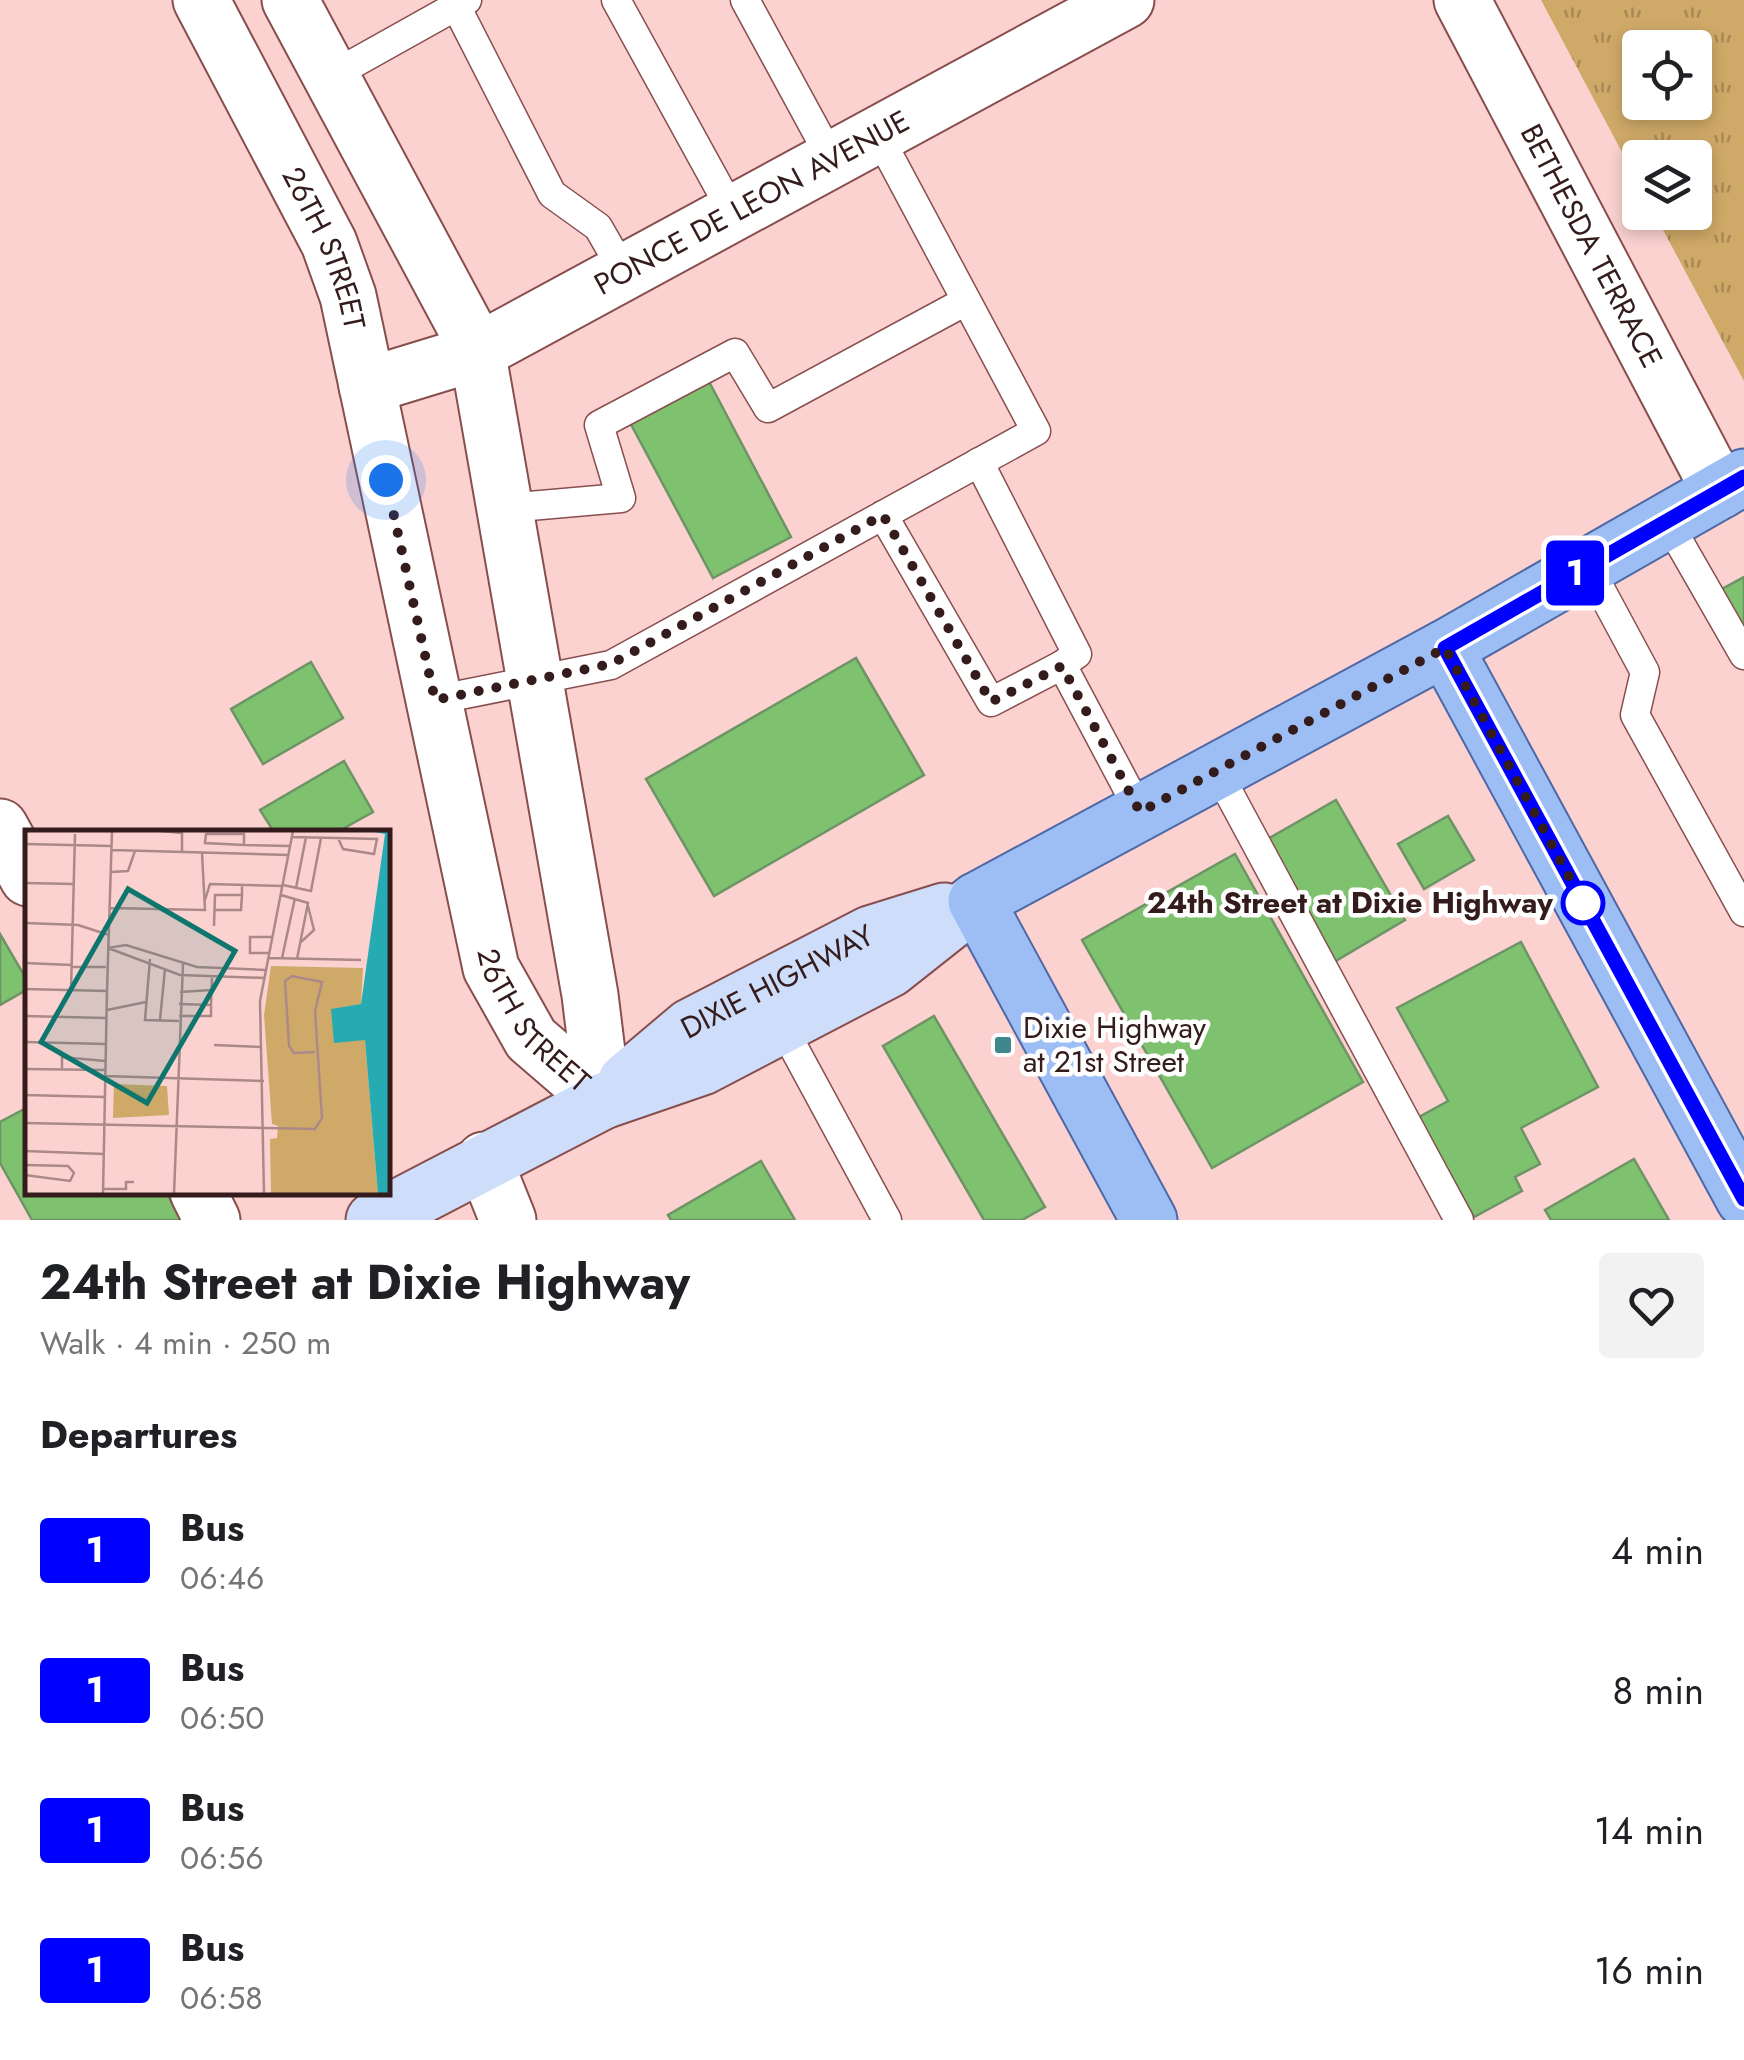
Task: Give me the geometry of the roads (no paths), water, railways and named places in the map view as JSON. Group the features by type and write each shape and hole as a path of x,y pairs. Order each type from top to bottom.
{"main road":[{"name":"DIXIE HIGHWAY","path":"976,902 1445,648 1732,484"},
{"path":"1445,648 1738,1175"},
{"path":"976,902 1145,1219"}],"street":[{"name":"26TH STREET","path":"202,0 330,242 348,296 491,968 530,1038 603,1101"},
{"name":"26TH STREET","path":"290,0 476,353 590,995 603,1101"},
{"name":"PONCE DE LEON AVENUE","path":"367,386 476,353 1126,0"},
{"name":"BETHESDA TERRACE","path":"1462,0 1732,484"},
{"path":"0,827 25,873"},
{"name":"DIXIE HIGHWAY","path":"603,1101 690,1027 870,934 976,902"},
{"name":"DIXIE HIGHWAY","path":"374,1220 603,1101 702,1067 890,969 976,902"},
{"path":"484,1160 508,1220"},
{"path":"200,1195 212,1220"}],"lane":[{"path":"616,0 733,213"},
{"path":"435,700 611,664 1036,430 966,302 745,0"},
{"path":"331,76 462,3 552,194 598,227 624,272"},
{"path":"506,508 621,498 598,425 735,353 768,408 966,302"},
{"path":"883,515 991,702 1062,666 1077,654 979,462"},
{"path":"1667,520 1744,655"},
{"path":"1588,566 1644,672 1635,715 1744,912"},
{"path":"1062,666 1140,812"},
{"path":"1217,770 1459,1220"},
{"path":"782,1026 887,1220"}],"place":[{"name":"24th Street at Dixie Highway","path":"1583,903"},
{"name":"Dixie Highway at 21st Street","path":"1003,1045"}]}
